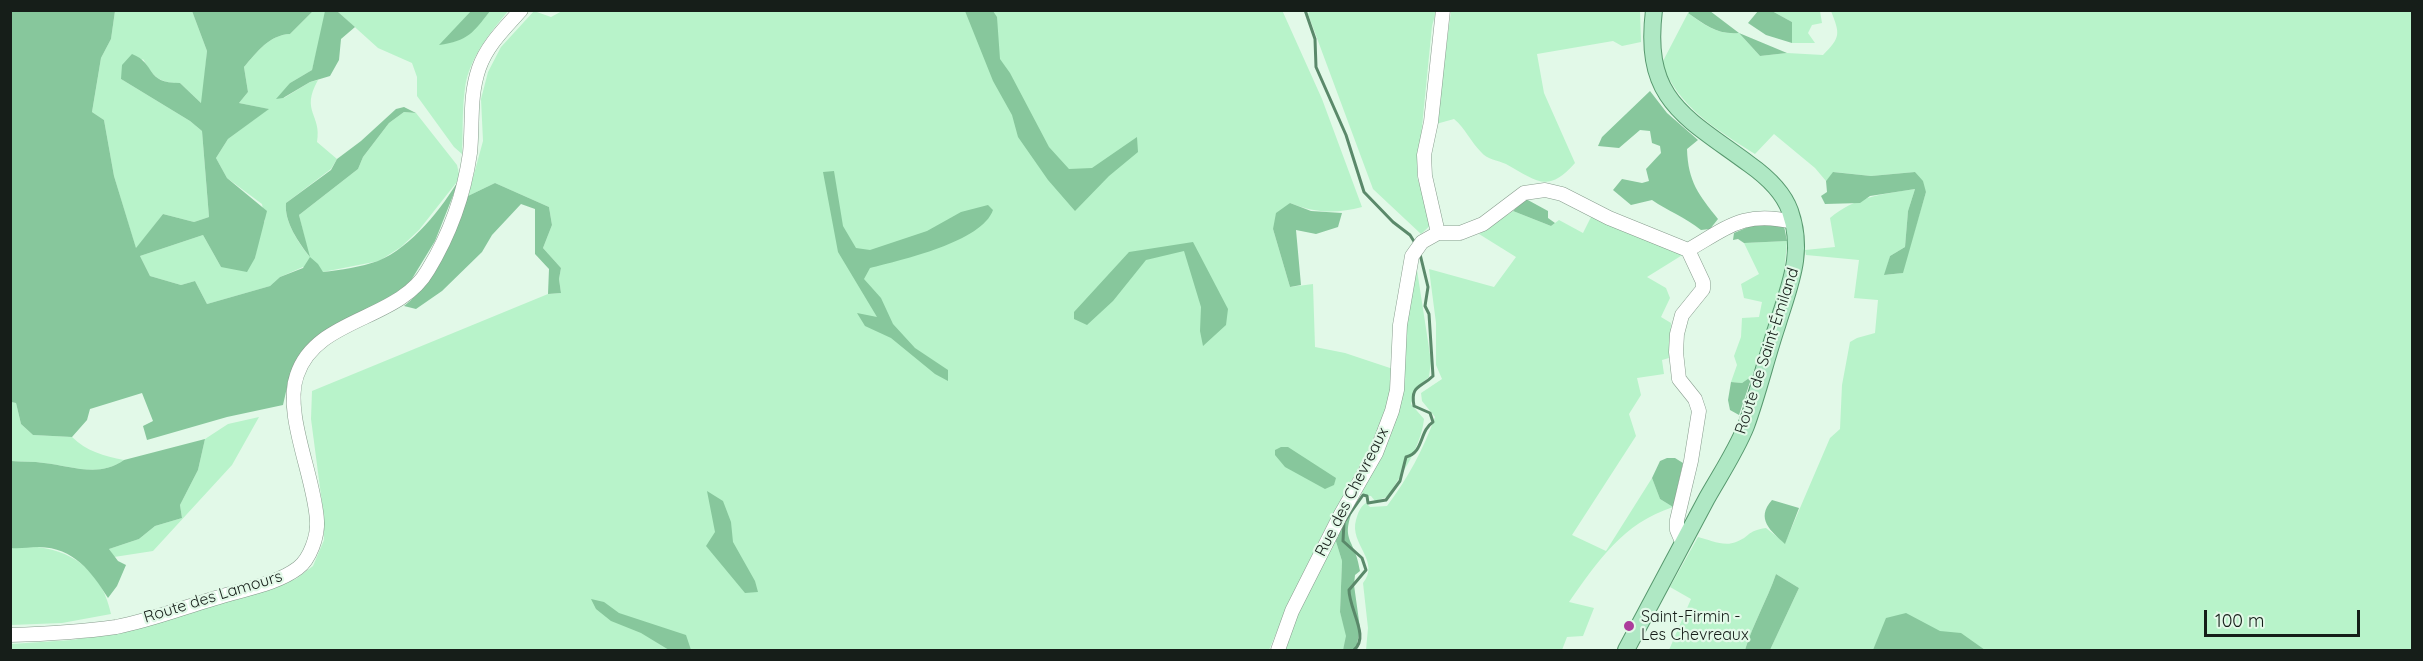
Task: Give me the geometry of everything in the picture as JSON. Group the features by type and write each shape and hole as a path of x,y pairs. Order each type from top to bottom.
{"main road":[{"name":"Route de Saint-Émiland","path":"1626,651 1745,427 1797,260 1793,222 1781,195 1763,174 1687,118 1671,103 1662,88 1653,62 1651,37 1654,10"}],"street":[{"name":"Route des Lamours","path":"10,635 69,633 118,626 271,582 288,574 303,563 313,543 317,525 313,491 294,410 293,393 296,375 303,361 316,346 330,336 390,305 413,289 427,273 455,217 463,187 470,152 472,92 479,67 496,38 521,10"},
{"path":"1443,10 1431,122 1424,155 1425,176 1438,233 1460,233 1483,224 1524,193 1545,190 1562,194 1610,218 1688,250 1703,282 1703,289 1682,315 1677,334 1679,379 1695,399 1699,411 1691,461 1677,520 1677,530 1683,544"},
{"path":"1688,250 1752,217 1770,216 1793,222"},
{"name":"Rue des Chevreaux","path":"1278,651 1292,611 1341,514 1376,453 1392,411 1397,390 1405,287 1418,247 1438,233"}],"green space":[{"path":"472,10 490,11 469,35 457,41 439,45"},
{"path":"564,10 1282,10 1322,99 1362,207 1343,211 1326,211 1308,209 1290,203 1273,229 1290,287 1313,284 1315,347 1345,353 1393,369 1386,418 1326,527 1290,600 1269,650 11,650 11,644 72,640 128,631 296,579 313,566 324,540 324,518 311,419 312,391 548,294 561,293 559,279 561,268 543,248 552,225 549,207 495,183 468,196 483,141 481,99 488,72 501,47 534,11 551,17"},
{"path":"1310,10 1436,11 1432,26 1417,177 1432,224 1421,234 1373,189 1308,14"},
{"path":"1692,10 1710,11 1739,33 1712,28 1688,13"},
{"path":"10,11 115,11 111,39 101,58 92,112 104,120 114,176 136,248 163,214 194,222 209,217 202,131 190,121 121,79 122,65 132,54 140,58 161,80 180,83 201,103 207,51 192,11 313,11 290,34 276,37 264,45 244,67 248,92 239,103 269,109 228,139 216,158 227,178 267,211 255,258 247,272 221,267 203,235 140,256 150,276 181,285 195,281 207,304 270,286 280,277 303,268 310,257 323,272 365,265 391,255 425,226 460,178 435,241 407,287 324,333 301,352 290,374 283,405 227,417 147,440 143,426 153,421 142,393 90,409 87,420 72,437 33,435 21,424 16,403 11,402"},
{"path":"115,11 192,11 207,51 202,104 180,83 166,82 157,77 143,59 121,79 190,121 202,131 209,217 194,222 163,214 136,249 114,176 104,120 92,112 101,58 111,39"},
{"path":"313,11 325,11 325,18 312,70 290,83 284,98 310,82 318,80 311,99 317,125 317,142 337,159 331,169 286,203 289,224 309,256 299,215 358,169 363,157 389,123 404,112 416,113 457,165 460,178 419,230 401,247 379,261 323,272 303,267 280,277 270,286 207,304 195,281 181,285 150,276 140,256 203,235 221,267 255,258 261,226 265,221 262,204 227,178 216,158 228,139 268,109 239,103 248,92 244,67 264,45 276,37 290,34"},
{"path":"325,11 337,11 355,27 341,39 339,60 330,76 310,82 283,98 276,99 290,83 312,70"},
{"path":"337,11 508,11 481,46 467,77 463,104 462,154 454,147 417,96 417,77 412,63 378,48"},
{"path":"965,11 993,11 997,17 1000,59 1010,73 1049,147 1069,169 1092,168 1137,137 1138,152 1109,176 1075,211 1048,180 1018,137 1012,115 993,81"},
{"path":"1451,11 1640,11 1641,42 1622,46 1613,41 1537,54 1544,93 1575,163 1557,179 1541,182 1487,157 1454,119 1436,124"},
{"path":"1758,11 1772,11 1792,22 1792,43 1766,35 1748,23"},
{"path":"1772,11 1820,11 1822,23 1812,25 1808,33 1815,43 1792,43 1792,22"},
{"path":"1831,11 2412,11 2412,650 1770,650 1799,588 1776,574 1745,650 1669,650 1691,599 1670,587 1698,537 1727,544 1740,540 1751,532 1766,528 1785,543 1830,438 1840,429 1842,385 1850,342 1875,333 1878,300 1854,298 1859,260 1806,255 1805,250 1835,247 1830,218 1849,205 1880,195 1915,189 1908,211 1905,247 1890,256 1885,275 1902,273 1926,192 1915,172 1871,176 1834,172 1826,181 1815,168 1774,134 1755,154 1713,126 1688,105 1669,79 1662,63 1688,13 1718,31 1739,33 1760,56 1787,53 1823,55 1833,44 1837,35"},
{"path":"1739,33 1787,53 1760,56"},
{"path":"1650,91 1667,113 1698,140 1687,149 1688,160 1696,187 1718,219 1710,229 1701,230 1652,200 1631,205 1613,190 1622,179 1642,183 1649,181 1646,169 1661,153 1660,146 1652,143 1650,131 1640,130 1619,148 1598,146 1602,137"},
{"path":"404,107 416,113 404,112 389,123 363,157 358,169 299,215 310,257 290,225 286,203 331,170 337,159 396,109"},
{"path":"834,171 843,226 856,248 870,250 927,231 961,212 988,205 993,210 986,221 974,231 920,255 870,268 864,279 881,298 893,324 915,348 948,370 948,381 935,374 891,338 865,326 857,313 877,317 838,252 823,172"},
{"path":"1833,172 1871,176 1915,172 1923,181 1926,192 1903,273 1884,275 1890,256 1905,247 1908,211 1915,189 1870,196 1860,203 1825,204 1821,196 1827,192 1826,181"},
{"path":"495,183 549,207 552,225 543,248 561,268 559,279 561,293 548,294 549,269 535,254 535,209 521,204 492,235 482,252 442,291 416,309 404,306 436,270 451,242 468,196"},
{"path":"1526,199 1548,211 1548,218 1555,223 1551,226 1513,211"},
{"path":"1290,203 1311,211 1342,213 1338,227 1316,234 1296,230 1301,285 1290,287 1273,229 1276,213"},
{"path":"1513,211 1551,226 1559,220 1583,233 1592,215 1684,254 1647,277 1666,288 1670,298 1661,317 1671,323 1669,358 1662,360 1664,374 1637,378 1641,395 1629,414 1636,436 1572,535 1606,551 1652,478 1660,499 1673,507 1655,514 1626,533 1591,572 1569,602 1594,608 1583,636 1567,637 1562,650 1366,650 1368,628 1363,583 1368,575 1369,567 1357,537 1356,520 1362,506 1366,503 1370,507 1387,506 1414,463 1435,417 1422,401 1421,393 1442,379 1436,365 1436,323 1429,269 1494,287 1516,257 1479,234"},
{"path":"1758,223 1784,226 1787,241 1744,243 1738,239 1733,240 1734,233"},
{"path":"1787,241 1784,275 1752,376 1742,383 1731,382 1737,365 1734,356 1741,337 1742,318 1759,317 1762,302 1744,298 1741,284 1759,274 1744,243"},
{"path":"1193,242 1228,309 1226,325 1203,346 1200,331 1201,307 1184,251 1146,260 1113,301 1087,325 1074,319 1074,312 1129,252"},
{"path":"1417,270 1431,361 1429,377 1416,388 1411,404 1424,419 1419,440 1399,479 1387,497 1375,501 1371,496 1364,495 1360,489 1381,451 1412,278"},
{"path":"1752,376 1739,415 1730,410 1728,400 1731,382 1742,383"},
{"path":"11,402 16,403 21,424 33,435 72,437 83,446 96,452 124,460 95,470 40,462 11,461"},
{"path":"259,417 232,465 153,551 114,557 109,549 139,539 155,526 182,518 180,505 198,470 205,439 228,424"},
{"path":"205,439 198,470 180,505 182,518 155,526 139,539 109,549 118,561 126,565 117,586 108,598 88,570 72,556 51,548 11,548 11,461 40,462 95,470"},
{"path":"1288,447 1336,478 1334,485 1325,489 1285,467 1275,455 1275,450"},
{"path":"1675,458 1683,463 1673,507 1660,499 1652,478 1660,461"},
{"path":"707,491 723,501 731,522 733,542 755,581 758,592 745,593 706,546 715,532"},
{"path":"1772,500 1799,508 1785,544 1770,529 1765,519 1767,507"},
{"path":"1356,502 1348,525 1348,533 1360,571 1355,575 1354,585 1360,628 1356,650 1343,650 1346,636 1340,612 1342,561 1334,535"},
{"path":"1334,535 1342,561 1340,612 1347,636 1343,650 1281,650"},
{"path":"38,547 65,554 86,568 102,588 111,614 62,623 11,625 10,548"},
{"path":"1776,574 1799,588 1770,650 1745,650 1752,631"},
{"path":"591,599 604,602 619,613 686,635 691,650 669,650 641,633 611,621 596,609"},
{"path":"1906,613 1940,631 1961,633 1985,650 1873,650 1886,618"}],"waterway":[{"path":"1305,10 1315,39 1316,67 1346,135 1364,192 1393,222 1410,235 1415,243"},
{"path":"1354,650 1360,638 1349,590 1366,570 1362,558 1343,541 1344,522 1363,495 1367,496 1368,503 1386,500 1400,481 1406,457 1416,451 1425,431 1433,422 1430,413 1414,406 1413,399 1415,390 1433,376 1429,314 1425,306 1428,287 1420,254"}],"place":[{"name":"Saint-Firmin - Les Chevreaux","path":"1629,626"}]}
